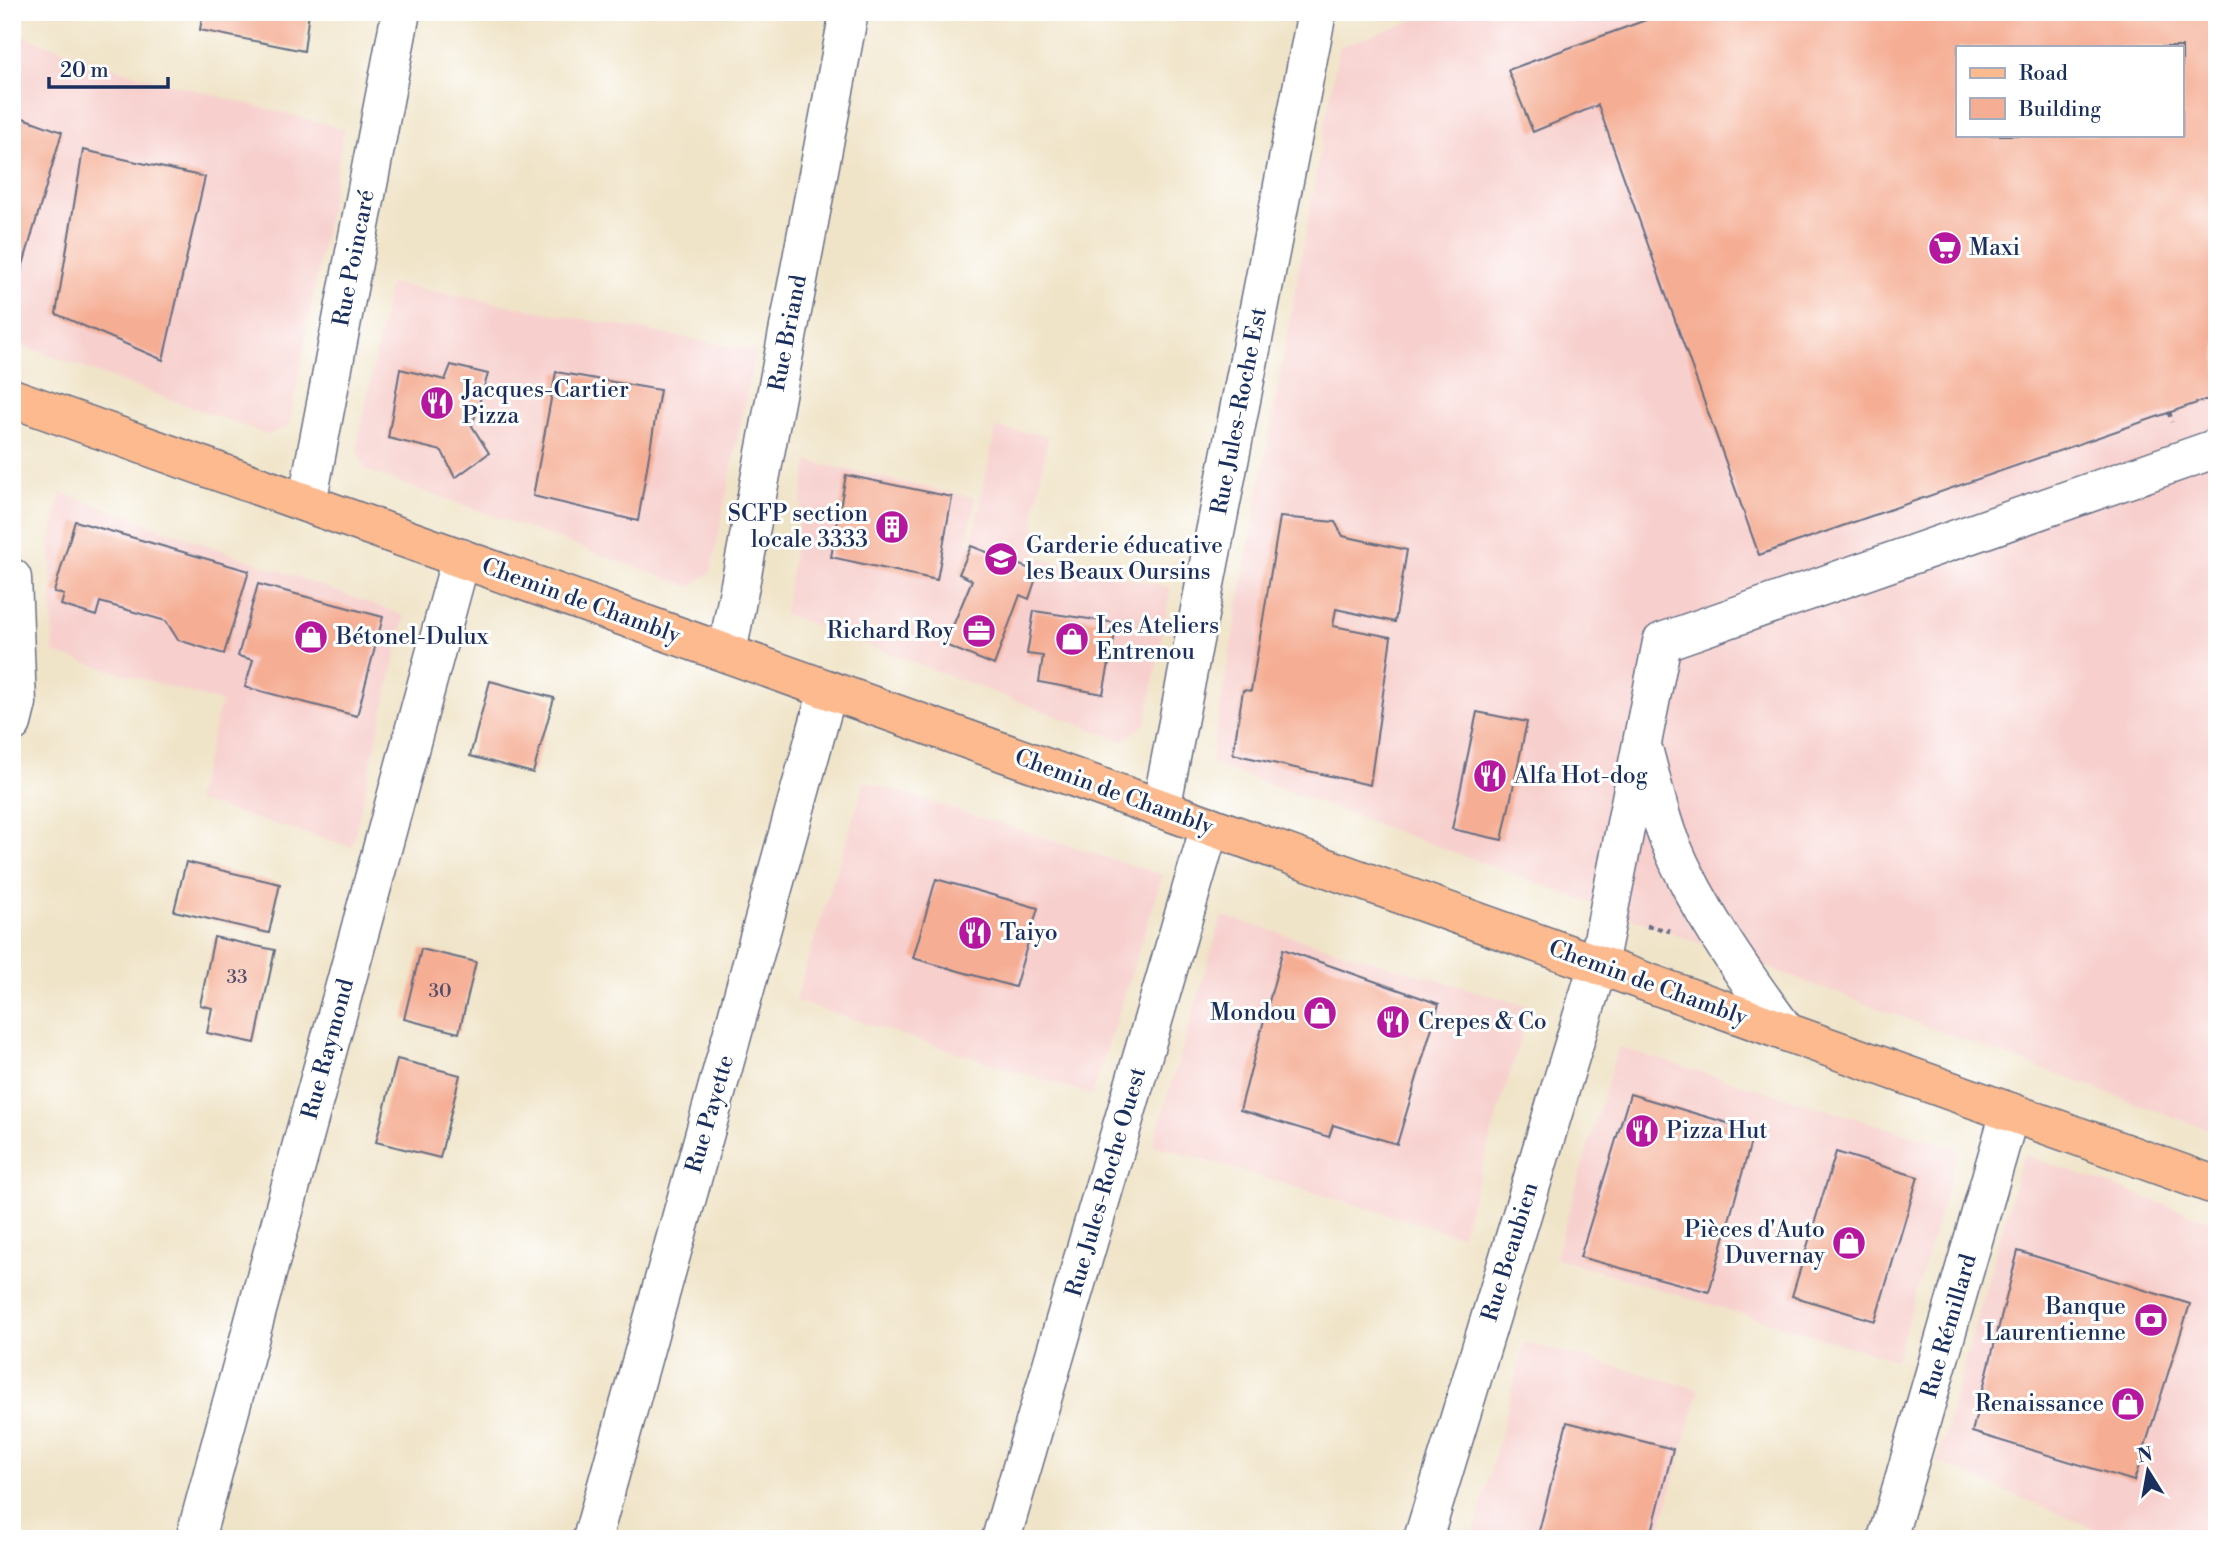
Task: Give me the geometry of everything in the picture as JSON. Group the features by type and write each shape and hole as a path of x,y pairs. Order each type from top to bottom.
{"main road":[{"name":"Chemin de Chambly","path":"12,398 2217,1186"}],"street":[{"name":"Rue Poincaré","path":"307,503 401,12"},
{"name":"Rue Briand","path":"727,653 849,12"},
{"name":"Rue Jules-Roche Est","path":"1161,809 1317,12"},
{"name":"Rue Beaubien","path":"1423,1539 1598,965 1662,642 2217,449"},
{"name":"Rue Raymond","path":"195,1539 461,558"},
{"path":"12,578 18,703 12,723"},
{"name":"Rue Payette","path":"592,1539 828,690"},
{"path":"1642,745 1668,838 1698,900 1738,967 1786,1032"},
{"name":"Rue Jules-Roche Ouest","path":"1001,1539 1210,826"},
{"name":"Rue Rémillard","path":"1887,1539 2010,1112"}],"shaded area":[{"path":"1436,12 2217,12 2217,1133 1210,763 1339,47"},
{"path":"12,32 127,72 344,129 289,427 268,435 12,342"},
{"path":"390,283 755,351 711,572 691,587 365,470 357,448"},
{"path":"996,428 1048,436 1034,517 1037,558 1171,587 1146,723 1123,741 784,614 808,461 975,498 967,543 971,544"},
{"path":"60,492 405,616 352,847 195,801 221,702 53,653 51,540"},
{"path":"865,781 1163,875 1092,1095 795,1001"},
{"path":"1222,916 1530,1007 1461,1236 1153,1145"},
{"path":"1618,1047 1959,1149 1896,1360 1555,1258"},
{"path":"2023,1154 2217,1223 2217,1539 2108,1539 2109,1535 1937,1462"},
{"path":"1525,1342 1699,1389 1658,1539 1472,1539"}],"building":[{"path":"203,12 309,12 304,51 200,30"},
{"path":"1668,12 2217,12 2217,396 1759,555 1598,105 1533,132 1508,70"},
{"path":"12,114 62,132 13,299 12,299"},
{"path":"83,150 205,177 163,360 56,314"},
{"name":"Jacques-Cartier Pizza","path":"451,365 488,374 472,426 489,453 455,478 442,451 388,438 400,369 445,380"},
{"path":"556,372 660,390 638,521 533,496"},
{"name":"SCFP section locale 3333","path":"846,475 952,497 937,580 831,557"},
{"path":"1280,517 1335,522 1343,536 1407,550 1395,622 1336,609 1333,626 1391,637 1370,785 1233,754 1243,690 1251,691"},
{"path":"75,521 249,571 224,654 178,640 166,621 100,602 96,616 61,605 64,595 54,592"},
{"name":"Garderie éducative les Beaux Oursins","path":"971,546 1038,572 1029,599 1020,595 994,665 945,645 972,580 959,574"},
{"name":"Bétonel-Dulux","path":"258,584 383,617 357,716 245,687 253,660 238,656"},
{"name":"Les Ateliers Entrenou","path":"1034,611 1117,623 1103,694 1039,682 1043,656 1027,654"},
{"path":"490,681 554,698 533,773 470,756"},
{"name":"Alfa Hot-dog","path":"1477,712 1527,722 1502,840 1452,829"},
{"path":"186,862 280,884 269,933 174,911"},
{"name":"Taiyo","path":"936,879 1038,908 1015,987 913,958"},
{"path":"214,937 275,950 255,1043 207,1033 212,1008 200,1005"},
{"path":"421,949 476,962 459,1033 404,1019"},
{"path":"1283,949 1439,1004 1397,1144 1333,1125 1329,1137 1240,1110"},
{"path":"397,1059 460,1075 440,1158 376,1142"},
{"path":"1630,1094 1754,1131 1709,1292 1580,1257"},
{"path":"1836,1152 1918,1177 1875,1321 1792,1296"},
{"path":"2018,1251 2190,1304 2134,1481 1972,1432"},
{"path":"1567,1422 1673,1449 1650,1539 1537,1539"}],"place":[{"name":"Maxi","path":"1945,248"},
{"name":"Jacques-Cartier Pizza","path":"437,403"},
{"name":"SCFP section locale 3333","path":"892,527"},
{"name":"Garderie éducative les Beaux Oursins","path":"1001,559"},
{"name":"Richard Roy","path":"979,631"},
{"name":"Bétonel-Dulux","path":"311,637"},
{"name":"Les Ateliers Entrenou","path":"1072,639"},
{"name":"Alfa Hot-dog","path":"1490,776"},
{"name":"Taiyo","path":"975,933"},
{"name":"Mondou","path":"1320,1013"},
{"name":"Crepes & Co","path":"1393,1022"},
{"name":"Pizza Hut","path":"1642,1131"},
{"name":"Pièces d'Auto Duvernay","path":"1849,1243"},
{"name":"Banque Laurentienne","path":"2151,1320"},
{"name":"Renaissance","path":"2128,1404"}]}
